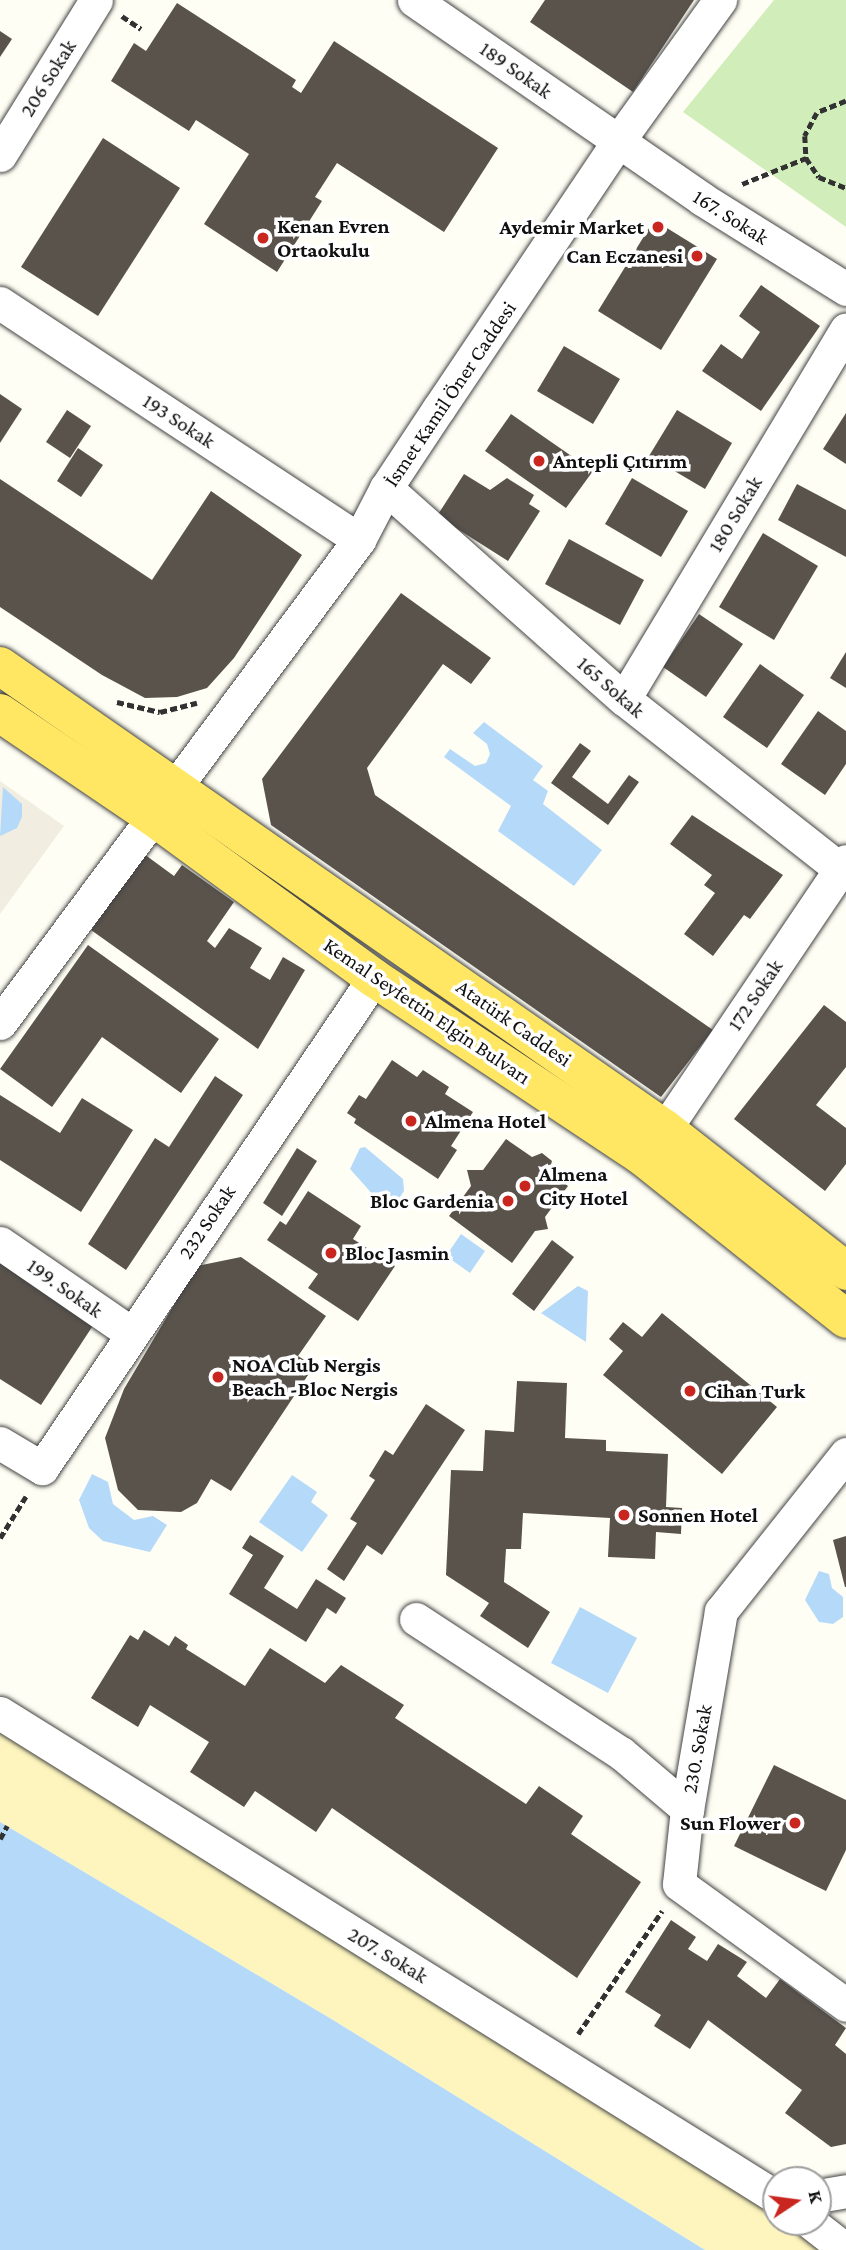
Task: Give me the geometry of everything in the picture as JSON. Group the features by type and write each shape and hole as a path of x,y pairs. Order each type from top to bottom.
{"main road":[{"path":"0,666 175,784"},
{"name":"Kemal Seyfettin Elgin Bulvarı","path":"0,713 152,816 374,978 642,1156 846,1320"},
{"name":"Atatürk Caddesi","path":"175,784 664,1129 846,1272"}],"street":[{"name":"206 Sokak","path":"0,155 96,0"},
{"name":"189 Sokak","path":"414,0 619,140"},
{"name":"İsmet Kamil Öner Caddesi","path":"0,1023 175,784 226,721 359,540 386,488 619,140 720,0"},
{"name":"167. Sokak","path":"619,140 702,200 846,289"},
{"name":"193 Sokak","path":"0,303 359,540"},
{"name":"180 Sokak","path":"624,699 846,329"},
{"name":"165 Sokak","path":"386,488 624,699 844,868"},
{"name":"172 Sokak","path":"664,1129 844,868"},
{"name":"232 Sokak","path":"42,1468 374,978"},
{"name":"199. Sokak","path":"0,1243 131,1334"},
{"path":"0,1443 42,1468"},
{"name":"230. Sokak","path":"679,1880 687,1809 721,1611 846,1454"},
{"path":"416,1619 621,1753 687,1809"},
{"name":"207. Sokak","path":"0,1713 154,1813 559,2060 762,2188"},
{"path":"679,1880 846,2004"},
{"path":"828,2236 846,2250"}],"path":[{"path":"846,101 817,113 805,136 806,158 819,177 846,188"},
{"path":"702,200 806,158"},
{"path":"113,702 160,712 206,701 226,721"},
{"path":"0,1538 42,1468"},
{"path":"0,1839 7,1826"},
{"path":"559,2060 655,1925 679,1880"}],"green space":[{"path":"774,0 846,0 846,227 683,112"}],"sand":[{"path":"0,1713 762,2188 762,2236 828,2236 846,2250 705,2250 333,2020 0,1822"}],"shaded area":[{"path":"0,781 64,826 0,914"}],"water":[{"path":"484,722 543,766 533,780 548,791 543,804 602,850 574,886 498,831 511,806 444,757 450,749 475,766 486,763 490,754 487,744 473,733"},
{"path":"3,787 22,804 22,817 17,828 0,836"},
{"path":"365,1147 403,1179 404,1191 393,1208 375,1197 350,1169 360,1148"},
{"path":"461,1234 485,1251 470,1273 446,1256"},
{"path":"578,1286 588,1291 586,1342 541,1313"},
{"path":"92,1474 108,1482 113,1504 134,1520 153,1516 167,1525 150,1552 103,1541 89,1528 79,1500"},
{"path":"292,1475 317,1492 311,1502 328,1515 302,1552 259,1522"},
{"path":"819,1571 829,1574 832,1588 843,1597 843,1617 833,1624 819,1622 805,1600"},
{"path":"580,1607 637,1638 608,1693 551,1663"},
{"path":"0,1822 333,2020 705,2250 0,2250"}],"building":[{"path":"545,0 694,0 633,92 530,22"},
{"path":"177,3 296,80 292,87 301,93 334,41 498,148 444,232 337,163 315,197 322,201 277,272 204,224 249,154 196,120 189,131 111,81 134,43 146,51"},
{"path":"0,31 12,39 0,57"},
{"path":"103,138 180,188 98,316 21,267"},
{"path":"654,220 717,259 661,350 598,311"},
{"path":"761,285 820,326 761,411 702,371 721,344 742,359 760,332 739,316"},
{"path":"564,346 620,379 593,424 537,391"},
{"path":"0,394 22,409 0,443"},
{"path":"67,410 91,426 70,458 46,442"},
{"path":"677,410 732,443 705,489 649,456"},
{"path":"846,413 846,464 823,449"},
{"name":"Antepli Çıtırım","path":"511,414 593,471 566,508 485,451"},
{"path":"78,448 103,465 81,497 57,481"},
{"path":"464,474 490,490 507,478 534,495 529,504 540,511 508,561 437,516"},
{"path":"632,478 688,511 661,557 605,524"},
{"path":"0,479 152,580 211,491 302,555 234,658 207,688 177,697 145,698 102,675 0,607"},
{"path":"797,484 846,510 846,557 778,520"},
{"path":"763,533 818,566 774,640 719,607"},
{"path":"569,539 644,580 620,625 545,584"},
{"path":"401,593 491,658 471,684 443,664 367,768 375,795 713,1030 661,1097 271,825 262,779"},
{"path":"699,614 743,644 706,697 663,667"},
{"path":"846,652 846,688 830,678"},
{"path":"760,664 804,695 767,748 723,717"},
{"path":"818,711 846,731 846,764 825,795 781,764"},
{"path":"580,743 591,751 572,777 608,804 629,775 639,782 608,825 551,783"},
{"path":"692,815 783,875 750,919 744,915 713,956 684,934 715,893 704,885 712,875 670,844"},
{"path":"144,854 174,876 182,865 234,902 207,941 215,948 229,928 262,948 250,968 270,980 283,957 305,970 258,1049 91,930"},
{"path":"88,945 219,1039 181,1093 102,1037 52,1107 0,1069"},
{"path":"824,1005 846,1022 846,1067 816,1105 846,1128 846,1164 825,1191 734,1119"},
{"name":"Almena Hotel","path":"392,1060 417,1077 423,1070 449,1087 445,1094 473,1112 451,1146 457,1150 438,1179 354,1123 356,1119 347,1113 359,1095 366,1099"},
{"path":"215,1076 243,1095 126,1270 88,1244 155,1138 169,1147"},
{"path":"0,1095 60,1133 82,1098 133,1130 81,1212 0,1160"},
{"name":"Bloc Gardenia","path":"506,1139 532,1157 542,1153 552,1161 549,1171 568,1186 545,1217 548,1229 535,1231 512,1263 449,1216 471,1186 467,1170 483,1170"},
{"path":"297,1148 317,1161 282,1216 263,1203"},
{"name":"Bloc Jasmin","path":"308,1191 361,1226 353,1239 395,1266 358,1321 308,1288 318,1274 267,1240 280,1221 286,1225"},
{"path":"552,1240 574,1257 534,1311 512,1294"},
{"name":"NOA Club Nergis Beach -Bloc Nergis","path":"241,1257 326,1316 298,1356 314,1366 231,1491 211,1479 197,1503 181,1512 138,1510 118,1490 105,1438 124,1389 197,1266"},
{"path":"0,1263 94,1324 41,1405 0,1379"},
{"name":"Cihan Turk","path":"662,1313 777,1407 722,1474 603,1375 623,1351 609,1339 623,1322 642,1337"},
{"name":"Sonnen Hotel","path":"517,1381 567,1383 565,1438 606,1440 606,1451 668,1454 666,1507 682,1508 681,1534 656,1532 655,1559 608,1557 610,1518 523,1513 521,1549 506,1549 504,1582 550,1612 528,1648 480,1616 489,1603 446,1575 451,1470 483,1471 485,1430 514,1432"},
{"path":"426,1404 465,1430 382,1555 367,1545 344,1581 327,1569 357,1523 350,1519 375,1480 369,1476 385,1450 393,1455"},
{"path":"250,1535 284,1556 264,1588 297,1609 316,1579 346,1598 336,1614 327,1608 306,1642 229,1594 253,1555 242,1548"},
{"path":"846,1536 846,1587 845,1587 833,1540"},
{"path":"144,1630 169,1646 175,1636 188,1645 186,1649 245,1686 270,1648 325,1683 341,1665 404,1705 395,1718 526,1804 539,1786 583,1816 571,1834 641,1882 577,1978 332,1808 316,1832 255,1791 244,1807 190,1772 209,1742 150,1705 138,1727 91,1698 130,1635 138,1640"},
{"name":"Sun Flower","path":"774,1765 846,1800 846,1850 826,1891 734,1846"},
{"path":"671,1920 696,1937 688,1949 707,1961 718,1944 747,1962 737,1976 766,1998 780,1979 846,2028 835,2045 846,2054 846,2144 831,2147 785,2113 802,2090 708,2020 690,2049 654,2026 661,2015 625,1992"}],"place":[{"name":"Aydemir Market","path":"658,227"},
{"name":"Kenan Evren Ortaokulu","path":"263,238"},
{"name":"Can Eczanesi","path":"697,256"},
{"name":"Antepli Çıtırım","path":"539,461"},
{"name":"Almena Hotel","path":"411,1121"},
{"name":"Almena City Hotel","path":"525,1186"},
{"name":"Bloc Gardenia","path":"508,1201"},
{"name":"Bloc Jasmin","path":"331,1253"},
{"name":"NOA Club Nergis Beach -Bloc Nergis","path":"218,1377"},
{"name":"Cihan Turk","path":"690,1391"},
{"name":"Sonnen Hotel","path":"624,1515"},
{"name":"Sun Flower","path":"795,1823"}]}
